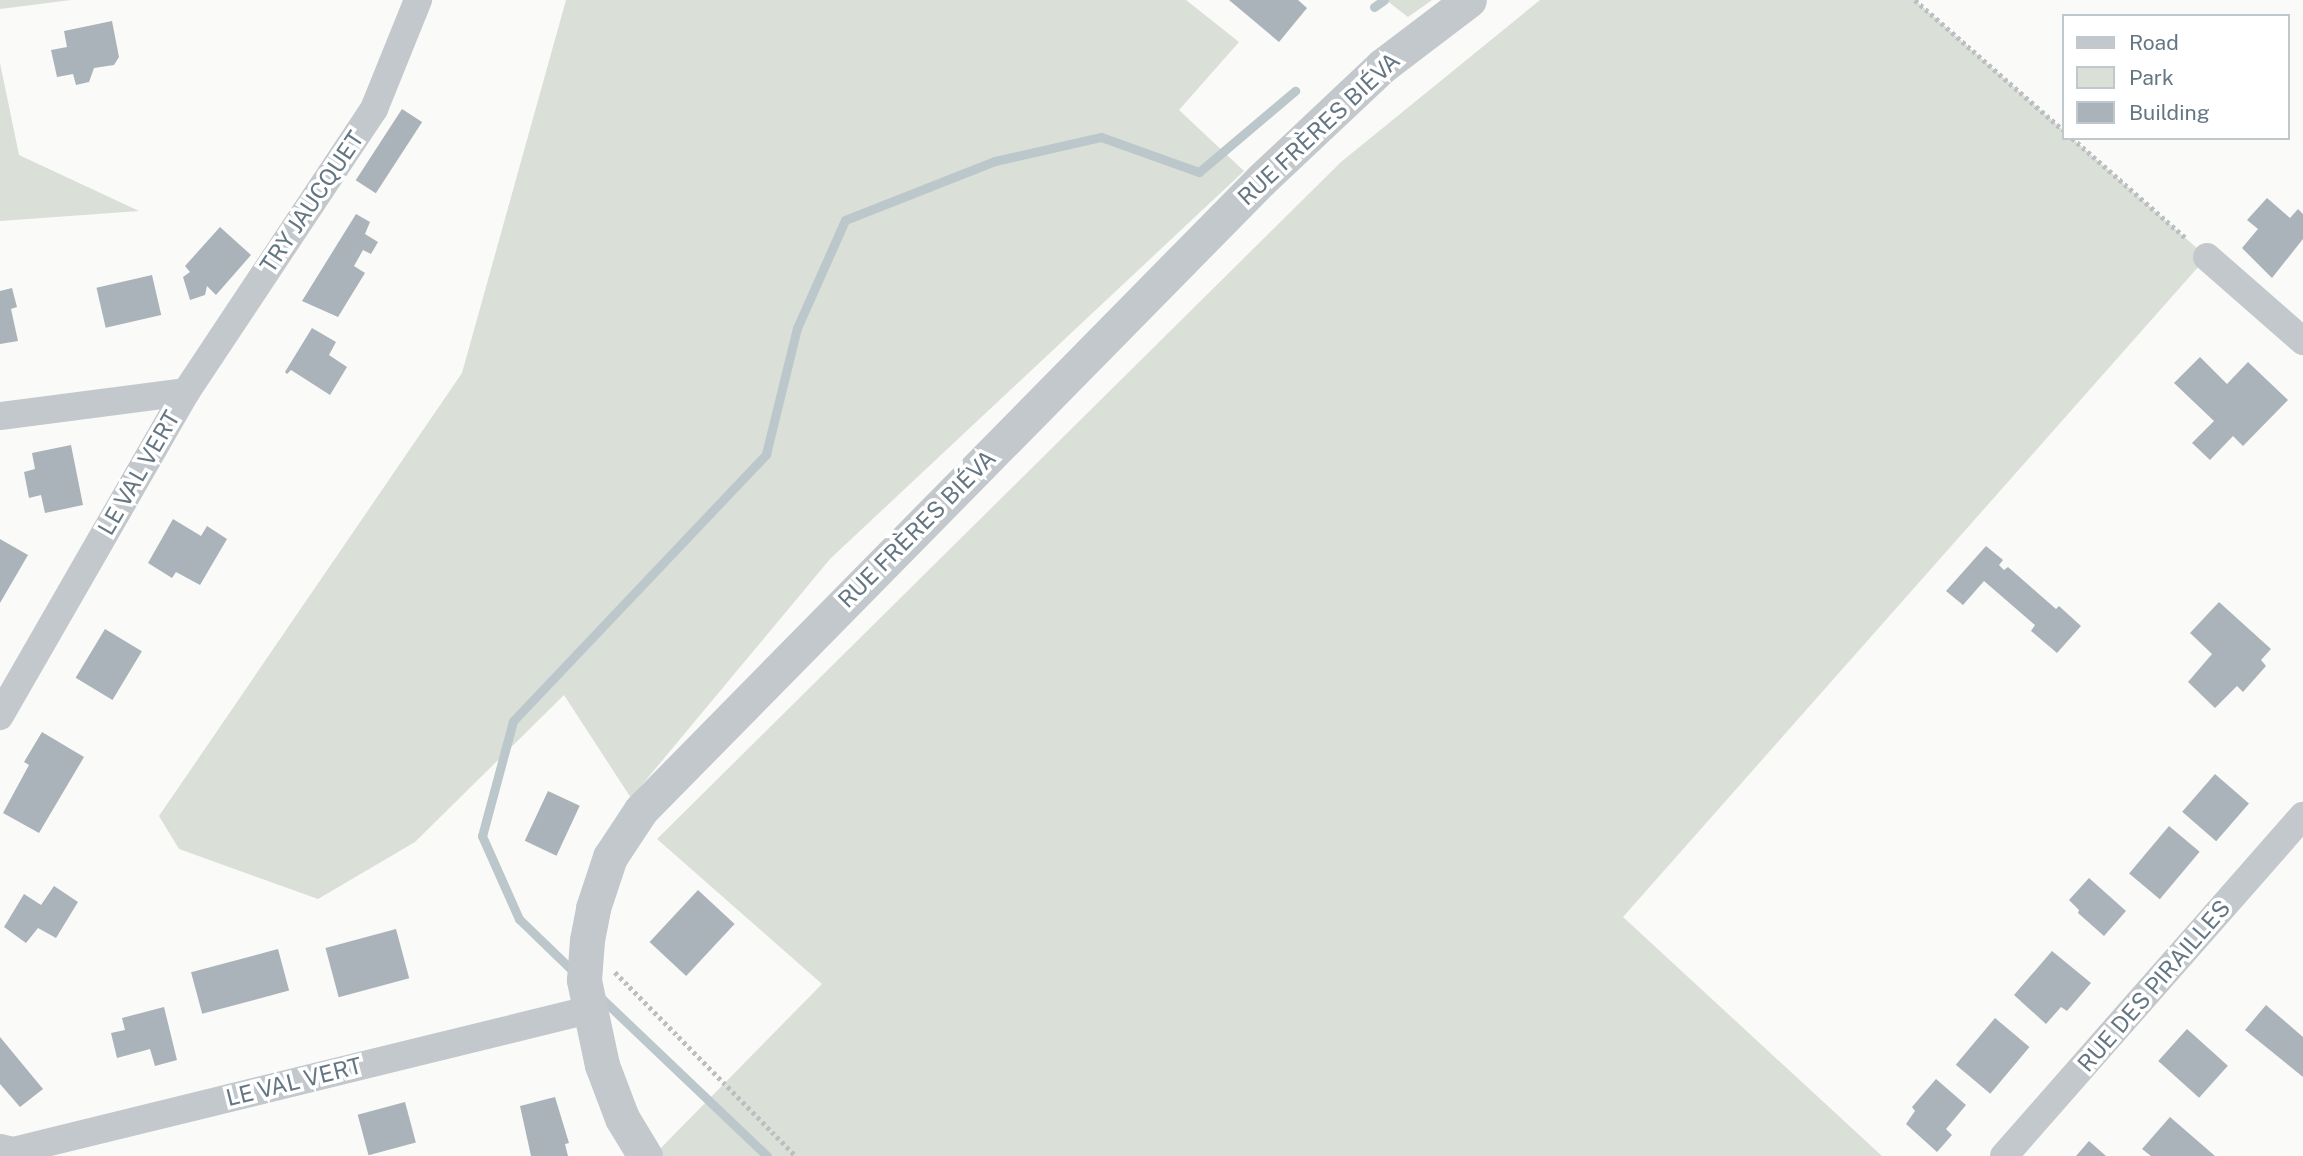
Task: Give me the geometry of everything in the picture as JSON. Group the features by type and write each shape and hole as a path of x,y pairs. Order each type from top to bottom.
{"street":[{"name":"TRY JAUCQUET","path":"186,392 374,109 418,0"},
{"name":"RUE FRÈRES BIÉVA","path":"645,1156 622,1118 602,1065 588,1009 595,961 593,908 610,857 641,810 1261,180 1382,66 1469,0"},
{"path":"2207,257 2303,341"},
{"name":"LE VAL VERT","path":"0,416 186,392"},
{"name":"LE VAL VERT","path":"0,716 186,392"},
{"name":"RUE DES PIRAILLES","path":"2004,1156 2303,816"},
{"name":"LE VAL VERT","path":"0,1148 13,1151 588,1009"}],"path":[{"path":"1915,0 2062,129"},
{"path":"2075,140 2207,257"},
{"path":"595,961 796,1156"}],"green space":[{"path":"0,0 71,0 0,9"},
{"path":"566,0 1186,0 1239,42 1179,110 1244,171 830,559 631,798 564,695 415,842 318,899 179,849 159,816 462,373"},
{"path":"1386,0 1432,0 1408,17"},
{"path":"1540,0 1915,0 2062,129 2062,140 2074,140 2207,257 1623,917 1882,1156 653,1156 822,984 657,839 1341,162"},
{"path":"0,63 19,155 139,211 0,221"}],"building":[{"path":"1229,0 1298,0 1307,8 1279,42"},
{"path":"112,21 119,57 114,65 94,68 89,82 76,85 73,74 57,77 51,50 67,47 64,31"},
{"path":"402,109 422,122 376,193 356,180"},
{"path":"2267,198 2290,218 2298,209 2303,214 2303,239 2272,278 2242,248 2258,229 2247,220"},
{"path":"356,214 370,222 365,234 378,242 371,254 363,250 354,266 365,273 338,317 302,301"},
{"path":"220,227 251,255 216,295 207,286 205,295 190,300 183,277 190,272 185,266"},
{"path":"152,275 161,315 106,328 96,288"},
{"path":"12,288 17,307 11,309 18,341 0,344 0,291"},
{"path":"312,328 336,342 329,355 347,367 330,395 291,370 287,374 285,372"},
{"path":"2200,357 2227,384 2248,362 2288,400 2243,446 2233,436 2210,460 2192,443 2214,421 2174,383"},
{"path":"71,445 83,505 45,513 41,495 29,498 24,472 35,469 32,453"},
{"path":"173,519 201,536 207,526 227,539 200,585 176,572 172,578 148,563"},
{"path":"0,539 28,555 0,603"},
{"path":"1986,546 2003,560 1999,565 2004,570 2008,567 2056,609 2059,606 2081,626 2057,653 2031,631 2035,625 1984,581 1963,605 1946,591"},
{"path":"2219,602 2271,649 2261,660 2266,666 2243,692 2237,686 2215,708 2188,682 2212,654 2190,633"},
{"path":"105,629 142,651 113,700 76,678"},
{"path":"42,732 84,757 39,833 3,813 29,765 24,762"},
{"path":"2215,774 2249,804 2216,841 2182,812"},
{"path":"548,791 580,806 556,856 525,841"},
{"path":"2169,826 2200,852 2160,899 2129,873"},
{"path":"2089,878 2126,911 2104,936 2078,913 2079,910 2069,900"},
{"path":"54,886 78,902 56,938 38,928 26,943 4,927 24,894 41,905"},
{"path":"698,890 735,924 686,976 650,942"},
{"path":"396,929 409,978 339,997 325,948"},
{"path":"278,949 289,991 202,1014 191,972"},
{"path":"2052,951 2091,983 2067,1011 2061,1007 2046,1024 2014,995"},
{"path":"2266,1005 2303,1037 2303,1077 2245,1030"},
{"path":"164,1007 177,1060 155,1066 150,1049 117,1058 111,1033 125,1030 122,1018"},
{"path":"1995,1018 2029,1047 1990,1094 1956,1065"},
{"path":"2187,1029 2228,1066 2199,1098 2158,1061"},
{"path":"0,1037 43,1089 20,1107 0,1084"},
{"path":"1936,1079 1966,1105 1946,1129 1952,1135 1937,1152 1906,1124 1915,1111 1912,1107"},
{"path":"555,1097 569,1143 565,1144 568,1156 531,1156 520,1106"},
{"path":"405,1102 416,1143 369,1155 358,1115"},
{"path":"2170,1117 2215,1156 2151,1156 2142,1149"},
{"path":"2089,1141 2106,1156 2076,1156"}],"waterway":[{"path":"1374,7 1384,0"},
{"path":"576,974 519,919 482,836 513,721 766,454 797,328 845,220 995,161 1101,137 1199,172 1295,91"},
{"path":"599,996 767,1156"}]}
